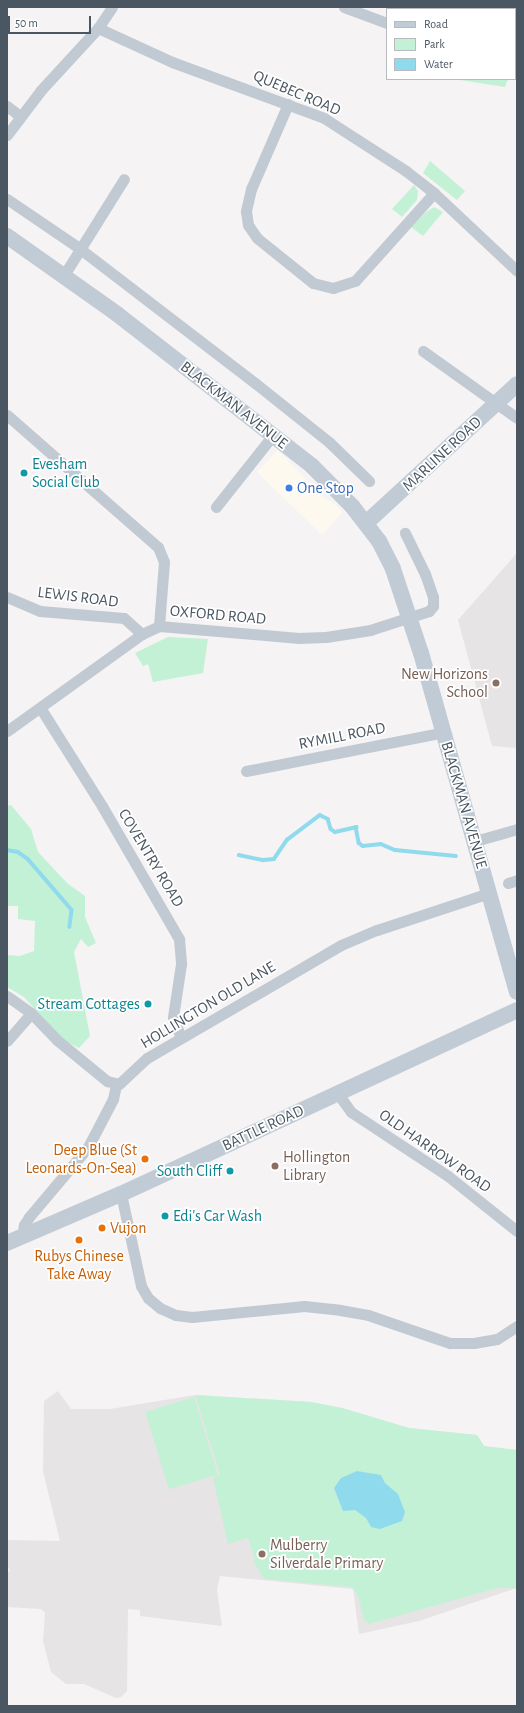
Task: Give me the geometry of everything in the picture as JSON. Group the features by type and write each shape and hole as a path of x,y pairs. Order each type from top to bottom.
{"street":[{"path":"7,135 20,116 98,28 112,7"},
{"path":"344,7 386,23"},
{"name":"QUEBEC ROAD","path":"98,28 172,62 324,118 387,157 434,193 517,271"},
{"path":"288,104 252,190 246,211 248,225 257,238 313,283 332,288 355,281 434,193"},
{"path":"7,106 20,116"},
{"path":"64,275 79,248 124,179"},
{"name":"BLACKMAN AVENUE","path":"7,199 79,248 329,442 369,481"},
{"name":"BLACKMAN AVENUE","path":"7,236 64,275 273,435 334,487 366,523 379,541 393,569 444,732 517,992"},
{"path":"423,351 495,404 517,418"},
{"name":"MARLINE ROAD","path":"366,523 517,384"},
{"path":"7,415 158,547 164,562 159,626"},
{"path":"216,507 273,435"},
{"path":"405,533 425,574 433,599 433,606 429,610 409,618"},
{"name":"LEWIS ROAD","path":"7,597 40,611 124,618 142,634"},
{"name":"OXFORD ROAD","path":"7,731 41,709 142,634 159,626 298,638 326,637 364,631 409,618"},
{"name":"COVENTRY ROAD","path":"41,709 102,806 179,939 181,964 173,1017 181,1038"},
{"name":"RYMILL ROAD","path":"246,771 444,732"},
{"path":"475,841 517,829"},
{"name":"HOLLINGTON OLD LANE","path":"116,1085 123,1083 147,1058 341,946 377,930 489,893"},
{"path":"7,996 31,1013 57,1040 106,1081 116,1085 113,1099 88,1147 29,1217 24,1225 22,1237"},
{"name":"BATTLE ROAD","path":"7,1243 121,1194 517,1010"},
{"path":"7,1041 31,1013"},
{"name":"OLD HARROW ROAD","path":"338,1094 351,1112 448,1176 517,1231"},
{"path":"121,1194 141,1286 148,1298 160,1308 176,1315 192,1317 304,1306 368,1315 450,1343 474,1343 496,1339 517,1326"}],"shaded area":[{"path":"278,450 325,499 331,501 343,512 322,535 257,472"},
{"name":"New Horizons School","path":"517,553 517,748 492,746 458,620"},
{"name":"Mulberry Silverdale Primary","path":"58,1391 71,1409 110,1409 195,1395 311,1402 342,1408 409,1428 477,1435 484,1446 517,1450 517,1588 419,1621 359,1634 353,1589 220,1576 217,1590 222,1626 140,1616 140,1610 128,1609 127,1691 121,1697 116,1698 84,1684 66,1684 51,1672 43,1641 45,1613 41,1609 7,1607 7,1573 10,1570 7,1566 7,1540 60,1541 43,1471 44,1401"}],"green space":[{"path":"460,80 508,80 505,87"},
{"path":"430,161 465,191 457,200 423,173"},
{"path":"414,185 418,191 417,200 402,217 392,209"},
{"path":"434,207 443,212 423,236 411,227 426,212"},
{"path":"168,637 208,639 203,673 153,682 148,664 143,666 135,653"},
{"path":"11,805 31,829 38,852 67,883 85,896 85,917 96,943 88,947 81,939 74,952 90,1036 79,1048 63,1040 24,997 7,987 7,955 20,956 34,951 35,921 18,919 18,906 7,906 7,806"},
{"path":"195,1395 311,1402 342,1408 409,1428 477,1435 484,1446 517,1450 517,1588 497,1588 369,1624 364,1619 358,1596 352,1587 264,1579 253,1560 255,1559 248,1538 228,1544 213,1478 220,1475"},
{"path":"194,1397 218,1474 169,1489 145,1412"}],"water":[{"path":"357,1471 381,1475 385,1483 398,1494 405,1512 402,1521 380,1529 371,1527 366,1518 355,1510 343,1511 334,1488 341,1478"}],"waterway":[{"path":"239,855 263,860 274,859 287,840 320,815 328,819 331,829 335,832 356,827 359,843 363,846 381,844 395,850 456,856"},
{"path":"7,850 18,852 28,859 72,910 70,927"}],"place":[{"name":"Evesham Social Club","path":"24,473"},
{"name":"One Stop","path":"289,488"},
{"name":"New Horizons School","path":"496,683"},
{"name":"Stream Cottages","path":"148,1004"},
{"name":"Deep Blue (St Leonards-On-Sea)","path":"145,1159"},
{"name":"Hollington Library","path":"275,1166"},
{"name":"South Cliff","path":"230,1171"},
{"name":"Edi's Car Wash","path":"165,1216"},
{"name":"Vujon","path":"102,1228"},
{"name":"Rubys Chinese Take Away","path":"79,1240"},
{"name":"Mulberry Silverdale Primary","path":"262,1554"}]}
